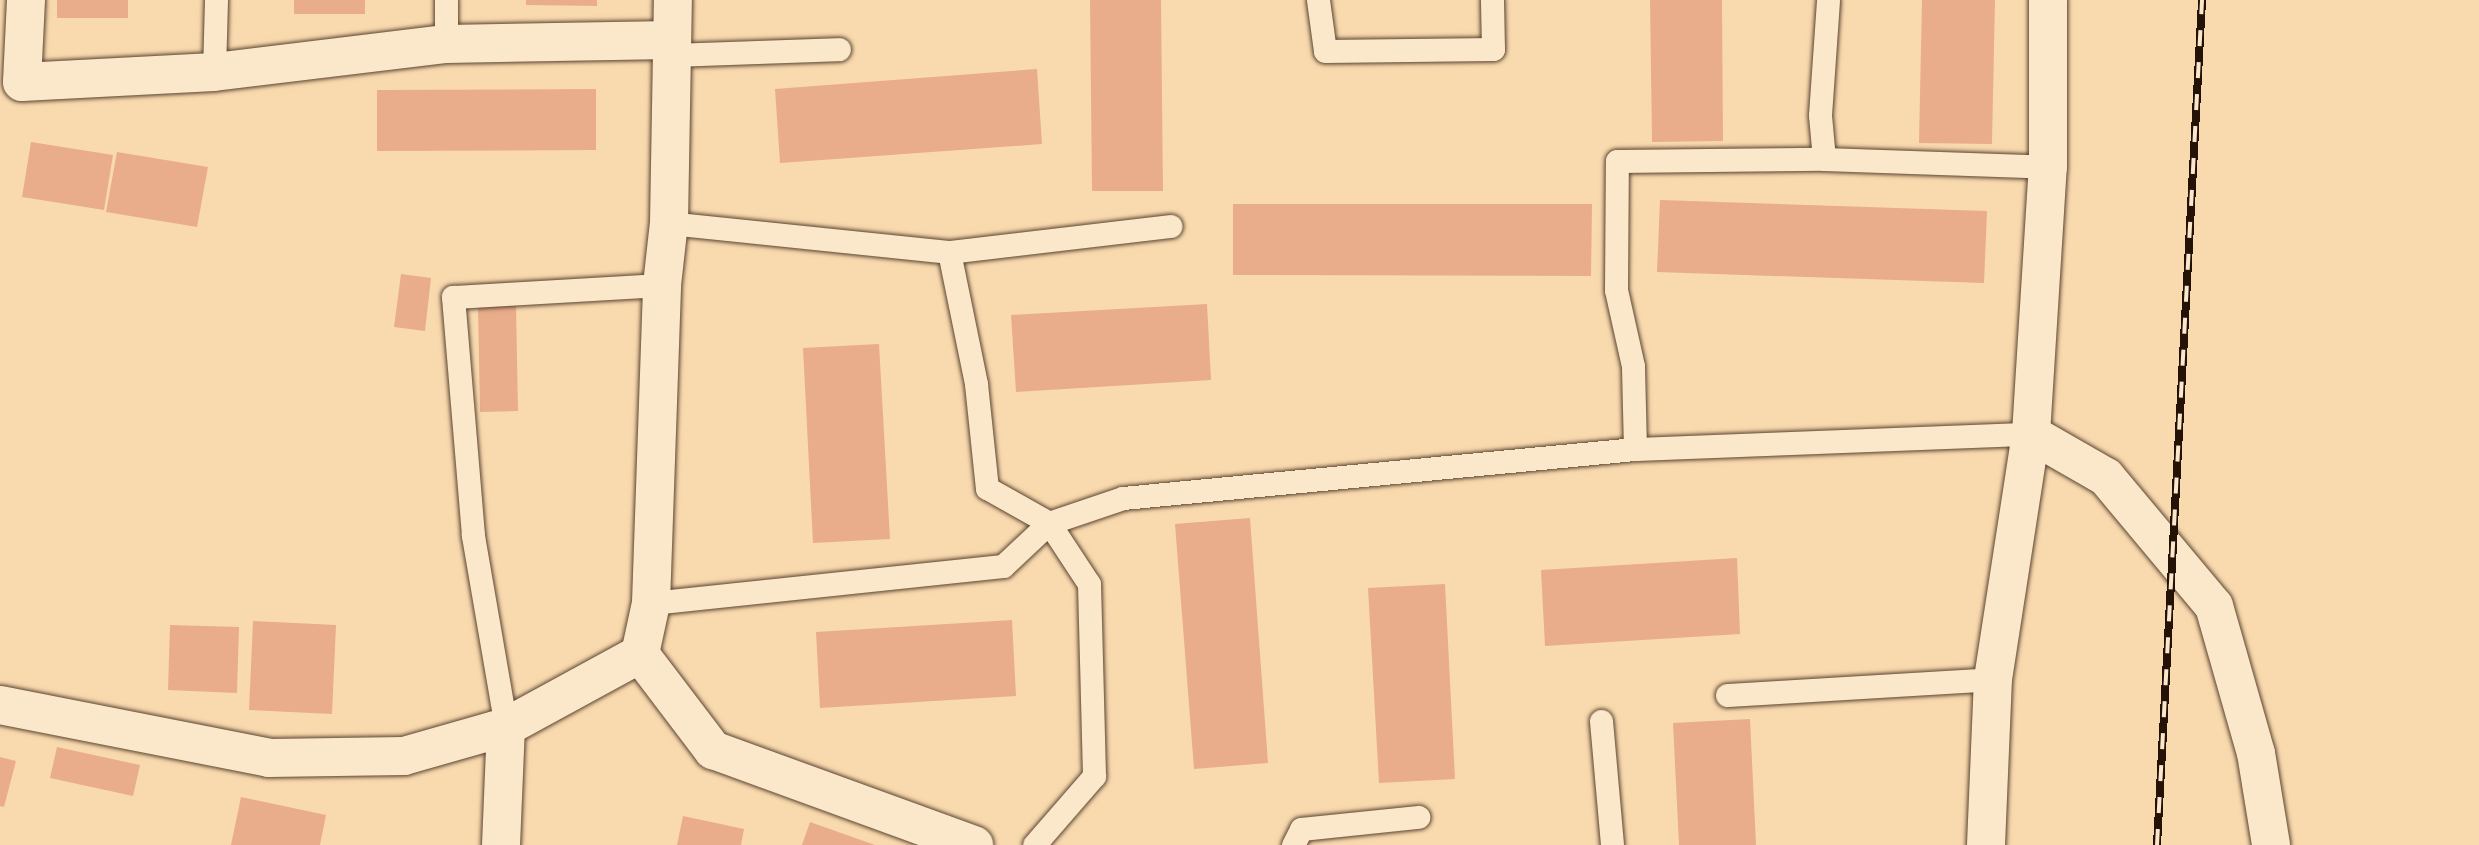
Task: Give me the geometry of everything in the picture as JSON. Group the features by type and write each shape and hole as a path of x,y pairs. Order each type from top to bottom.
{"street":[{"path":"26,0 11,51 22,82 214,72 446,44 669,48"},
{"path":"0,705 269,758 404,756 506,727 640,654 651,603 662,285 669,223 669,48 673,0"},
{"path":"1986,845 1993,679 2031,434 2048,167 2049,0"},
{"path":"2031,434 2106,477 2214,606 2256,753 2271,845"},
{"path":"640,654 713,750 974,845"},
{"path":"501,845 506,727"}],"lane":[{"path":"214,72 216,0"},
{"path":"446,0 446,44"},
{"path":"1318,0 1325,51 1493,48 1492,0"},
{"path":"1824,159 1821,115 1828,0"},
{"path":"669,48 839,49"},
{"path":"1635,449 1633,366 1616,290 1617,161 1824,159 2048,167"},
{"path":"669,223 949,252 1170,226"},
{"path":"949,252 976,384 986,488 1049,523 1088,584 1094,776 1034,845"},
{"path":"506,727 473,535 453,297 662,285"},
{"path":"651,603 1003,566 1049,523 1123,498 1635,449 2031,434"},
{"path":"1727,695 1993,679"},
{"path":"1601,721 1612,845"},
{"path":"1293,845 1301,829 1418,817"}],"building":[{"path":"57,0 128,0 128,18 57,18"},
{"path":"294,0 365,0 365,14 294,14"},
{"path":"526,0 597,0 597,6 526,5"},
{"path":"1090,0 1161,0 1163,191 1092,191"},
{"path":"1650,0 1722,0 1723,141 1652,142"},
{"path":"1922,0 1995,0 1992,144 1919,143"},
{"path":"1037,69 1042,144 780,163 775,89"},
{"path":"596,89 596,150 377,151 377,90"},
{"path":"31,142 113,155 104,210 22,197"},
{"path":"117,152 208,167 197,227 106,212"},
{"path":"1660,200 1987,211 1984,283 1657,272"},
{"path":"1233,204 1592,204 1591,276 1233,275"},
{"path":"401,274 431,278 425,331 394,327"},
{"path":"1207,304 1211,380 1016,392 1011,315"},
{"path":"516,306 518,411 480,412 478,307"},
{"path":"879,344 890,539 813,543 803,348"},
{"path":"1250,518 1268,763 1194,769 1175,524"},
{"path":"1737,558 1740,634 1545,646 1541,570"},
{"path":"1445,584 1455,779 1379,783 1368,588"},
{"path":"1012,620 1016,696 820,708 816,632"},
{"path":"253,621 336,625 332,714 249,710"},
{"path":"170,625 239,627 237,693 168,690"},
{"path":"1750,719 1756,845 1679,845 1673,723"},
{"path":"57,747 140,765 133,796 50,778"},
{"path":"0,757 16,761 4,807 0,806"},
{"path":"241,797 326,815 320,845 231,845"},
{"path":"683,816 744,829 741,845 677,845"},
{"path":"810,822 875,845 802,845"}],"railway":[{"path":"2157,845 2202,0"}]}
